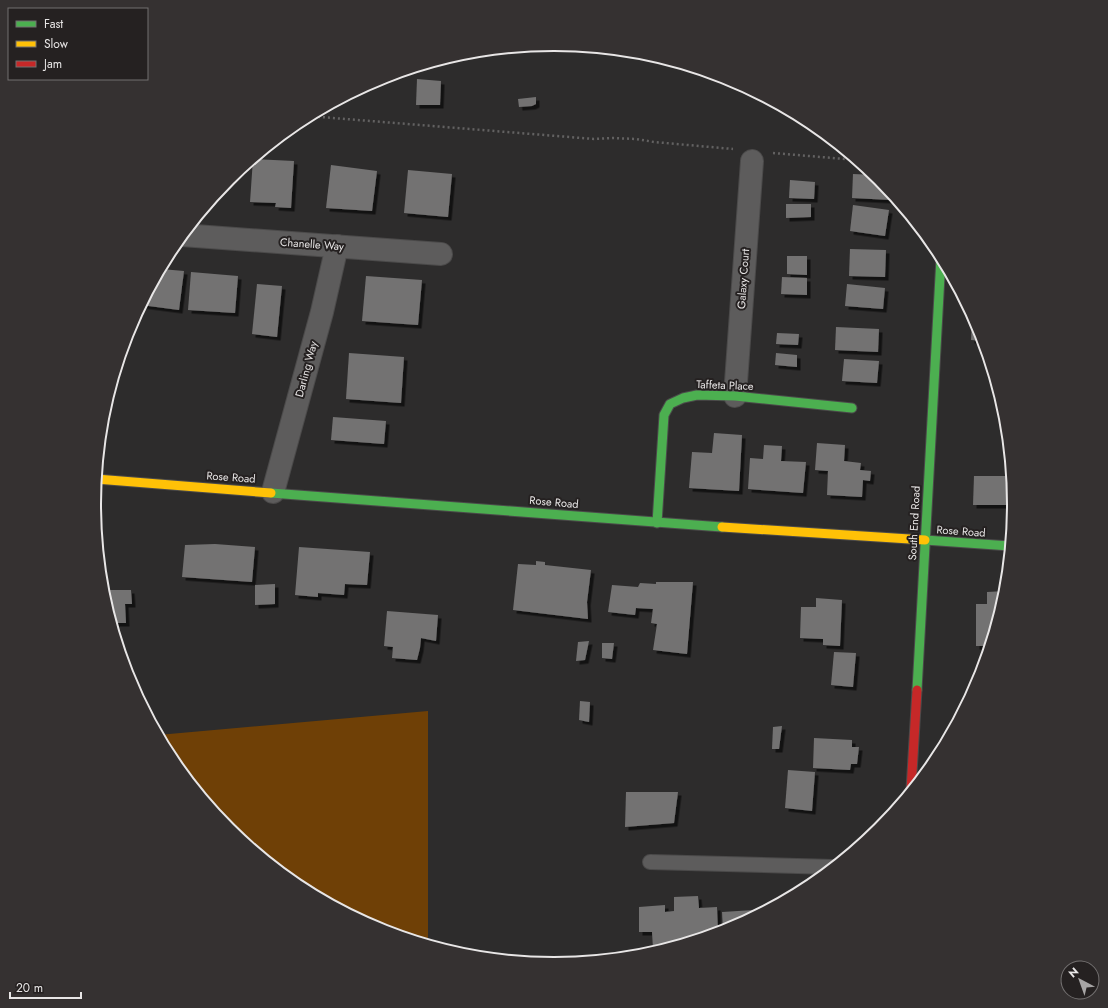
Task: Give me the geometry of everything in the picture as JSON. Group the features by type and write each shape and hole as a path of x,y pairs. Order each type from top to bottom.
{"street":[{"name":"Galaxy Court","path":"734,396 752,162"},
{"name":"Chanelle Way","path":"189,236 441,254"},
{"name":"Darling Way","path":"273,492 322,312 337,246"},
{"name":"South End Road","path":"911,782 940,268"},
{"name":"Taffeta Place","path":"657,523 664,415 670,404 683,398 697,395 734,396 852,408"},
{"name":"Rose Road","path":"102,479 657,523 1005,546"}],"lane":[{"path":"650,862 825,867"}],"path":[{"path":"319,117 594,139 636,139"}],"shaded area":[{"path":"428,711 428,939 381,923 354,910 302,881 278,863 255,845 213,803 177,756 165,734"}],"building":[{"path":"417,79 441,81 440,105 416,105"},
{"path":"536,97 536,104 532,106 519,107 518,99"},
{"path":"260,159 294,161 291,208 275,207 276,203 250,202 253,165 255,163"},
{"path":"331,165 377,171 372,211 326,208"},
{"path":"408,170 452,174 448,217 404,213"},
{"path":"853,174 865,175 890,200 852,198"},
{"path":"790,180 815,182 814,199 789,198"},
{"path":"786,204 811,204 811,217 786,218"},
{"path":"853,205 889,210 885,236 850,231"},
{"path":"850,249 886,250 885,277 849,276"},
{"path":"787,256 807,256 807,275 787,274"},
{"path":"167,269 184,271 179,310 147,306"},
{"path":"191,272 238,276 235,313 188,310"},
{"path":"366,276 422,280 418,325 362,321"},
{"path":"782,277 807,278 807,295 781,294"},
{"path":"257,284 282,286 277,337 252,334"},
{"path":"847,284 885,288 883,309 845,306"},
{"path":"836,327 879,329 878,352 835,350"},
{"path":"972,328 977,340 971,340"},
{"path":"777,333 799,334 798,345 776,344"},
{"path":"349,353 404,357 401,403 346,399"},
{"path":"776,353 797,355 797,367 775,365"},
{"path":"844,359 879,361 877,383 842,381"},
{"path":"333,417 386,421 384,444 331,440"},
{"path":"714,433 742,435 739,491 689,488 692,452 712,453"},
{"path":"817,443 845,445 844,461 861,463 860,470 871,471 870,481 863,480 862,497 827,495 828,471 815,470"},
{"path":"764,445 782,446 781,461 806,462 803,493 748,489 750,458 763,459"},
{"path":"974,476 1006,476 1007,505 973,505"},
{"path":"215,544 255,547 252,582 182,577 185,545"},
{"path":"299,547 370,552 367,585 345,584 344,595 318,593 318,597 295,595"},
{"path":"536,561 545,562 545,565 591,570 587,602 588,619 513,610 518,564 536,565"},
{"path":"656,582 693,582 687,654 653,650 657,624 651,623 653,609 636,608 635,615 608,612 612,585 638,587 640,583 656,584"},
{"path":"275,584 275,604 255,605 255,585"},
{"path":"110,590 131,590 132,604 125,604 126,623 117,623"},
{"path":"998,591 992,621 984,646 976,646 976,604 987,604 987,592"},
{"path":"816,598 842,600 840,646 823,645 823,639 800,638 801,607 816,607"},
{"path":"387,611 438,615 436,641 421,638 417,660 392,658 393,647 384,646"},
{"path":"589,641 585,660 576,661 578,642"},
{"path":"602,643 614,643 612,659 602,658"},
{"path":"834,652 856,653 853,687 831,685"},
{"path":"580,701 590,702 589,722 579,720"},
{"path":"782,726 779,749 772,749 773,727"},
{"path":"814,738 852,740 852,747 859,747 857,764 851,764 850,770 813,768"},
{"path":"788,770 815,772 812,811 785,808"},
{"path":"626,792 678,792 674,823 625,827"},
{"path":"698,896 699,908 717,907 718,926 671,942 653,946 652,932 639,932 639,907 665,905 665,912 674,911 674,897"},
{"path":"754,910 723,925 722,912"}],"traffic: fast":[{"path":"917,690 940,268"},
{"path":"657,523 664,415 670,404 683,398 697,395 735,396 852,408"},
{"path":"271,493 722,527"},
{"path":"925,540 1005,546"}],"traffic: slow":[{"path":"102,479 271,493"},
{"path":"722,527 925,540"}],"traffic: jam":[{"path":"911,782 917,690"}]}
